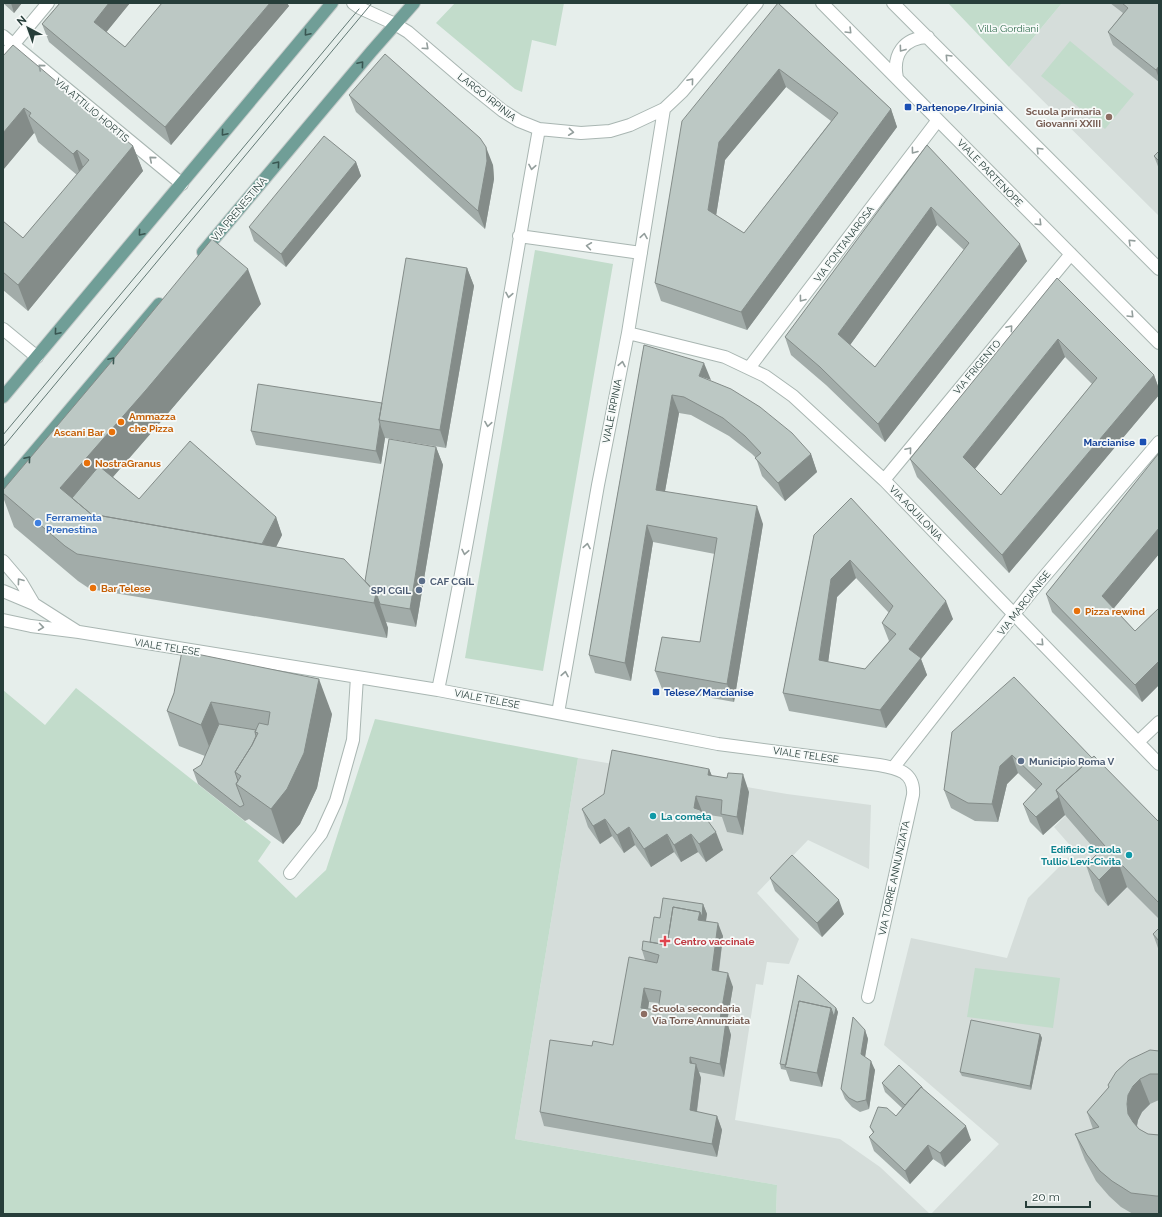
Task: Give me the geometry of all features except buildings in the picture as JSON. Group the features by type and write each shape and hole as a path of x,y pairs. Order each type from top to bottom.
{"main road":[{"path":"3,397 332,3"},
{"name":"VIA PRENESTINA","path":"198,258 414,3"},
{"path":"3,489 167,295"}],"street":[{"path":"3,57 48,3"},
{"name":"LARGO IRPINIA","path":"353,3 408,32 463,79 519,122 539,129 581,134 610,131 630,125 664,109 682,92 757,3"},
{"name":"VIALE PARTENOPE","path":"822,3 1159,343"},
{"path":"893,3 1159,269"},
{"name":"VIA ATTILIO HORTIS","path":"3,36 182,184"},
{"path":"897,78 896,63 899,53 903,47 916,38 928,37"},
{"name":"VIALE IRPINIA","path":"558,713 598,485 628,333 664,109"},
{"name":"VIA FONTANAROSA","path":"749,368 938,120"},
{"path":"438,690 483,456 539,129"},
{"path":"520,236 641,253"},
{"name":"VIA FRIGENTO","path":"884,480 1071,254"},
{"path":"3,329 37,357"},
{"name":"VIA AQUILONIA","path":"628,333 725,357 765,376 793,396 884,480 1159,764"},
{"name":"VIA MARCIANISE","path":"893,768 1032,591 1159,442"},
{"path":"3,561 21,582 34,604"},
{"path":"3,591 34,604 79,632"},
{"name":"VIALE TELESE","path":"3,620 31,626 79,632 438,690 718,744 893,768"},
{"path":"290,873 321,834 336,801 353,740 357,677"},
{"path":"1138,742 1159,722"},
{"name":"VIA TORRE ANNUNZIATA","path":"868,997 913,795 913,785 910,779 902,771 893,768"}],"shaded area":[{"name":"Scuola primaria Giovanni XXIII","path":"1062,3 1159,3 1159,216 1009,67"},
{"name":"Scuola secondaria Via Torre Annunziata","path":"578,758 787,794 871,805 869,869 808,840 757,893 799,939 789,964 767,962 763,985 756,984 735,1120 840,1139 880,1167 930,1214 776,1214 777,1185 515,1139"},
{"path":"1065,816 1159,830 1159,1214 931,1214 999,1144 884,1045 911,938 1007,958 1028,898 1075,851 1054,827"}],"green space":[{"path":"455,3 564,3 556,46 532,40 522,92 515,89 436,23"},
{"name":"Villa Gordiani","path":"948,3 1062,3 1009,67"},
{"path":"1070,41 1134,94 1105,129 1041,76"},
{"path":"535,250 613,264 543,671 465,658"},
{"path":"76,688 271,842 258,861 296,898 326,870 375,719 578,758 515,1139 777,1185 776,1214 3,1214 3,690 45,725"},
{"path":"975,968 1060,978 1053,1028 967,1017"}],"tram line":[{"path":"3,447 372,3"},
{"path":"3,435 359,9"}],"place":[{"name":"Partenope/Irpinia","path":"908,107"},
{"name":"Scuola primaria Giovanni XXIII","path":"1109,117"},
{"name":"Ammazza che Pizza","path":"121,422"},
{"name":"Ascani Bar","path":"112,432"},
{"name":"Marcianise","path":"1143,442"},
{"name":"NostraGranus","path":"87,463"},
{"name":"Ferramenta Prenestina","path":"38,523"},
{"name":"CAF CGIL","path":"422,581"},
{"name":"Bar Telese","path":"93,588"},
{"name":"SPI CGIL","path":"419,590"},
{"name":"Pizza rewind","path":"1077,611"},
{"name":"Telese/Marcianise","path":"656,692"},
{"name":"Municipio Roma V","path":"1021,761"},
{"name":"La cometa","path":"653,816"},
{"name":"Edificio Scuola Tullio Levi-Civita","path":"1129,855"},
{"name":"Centro vaccinale","path":"665,941"},
{"name":"Scuola secondaria Via Torre Annunziata","path":"644,1014"}]}
